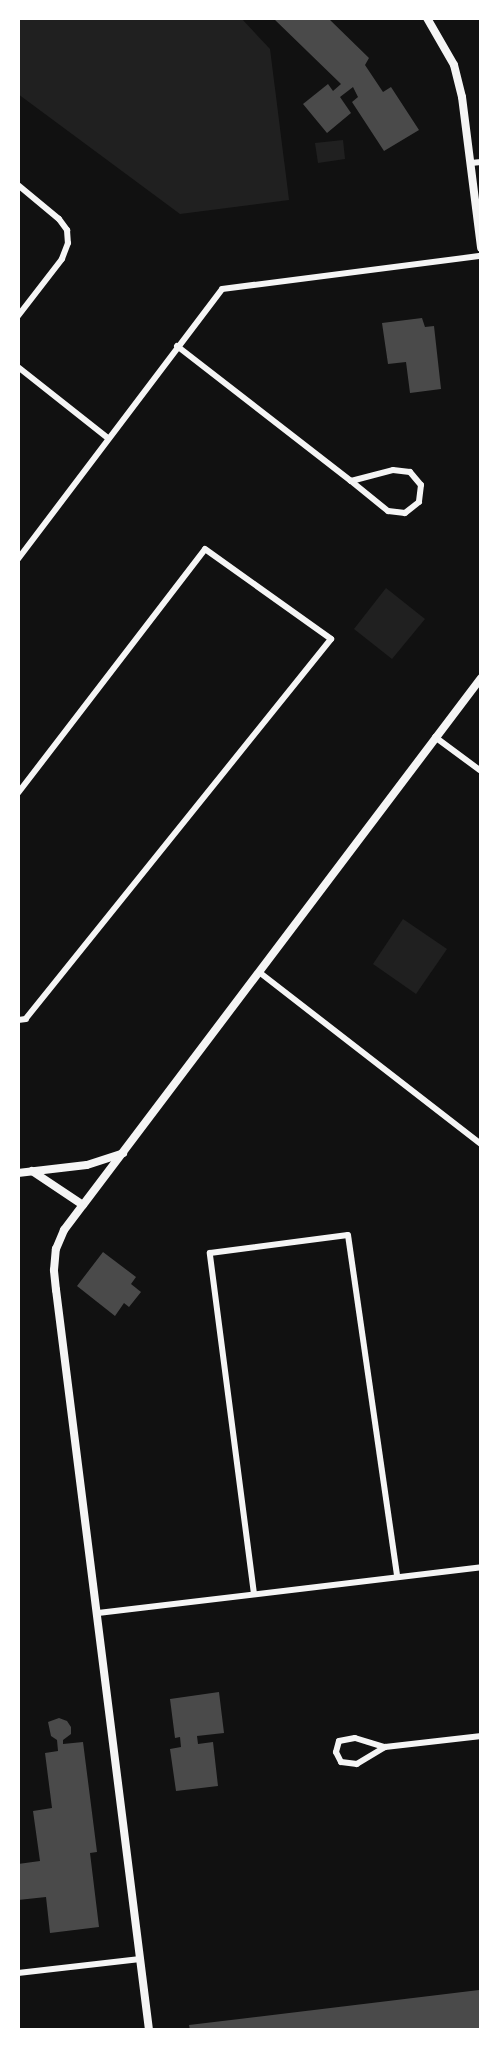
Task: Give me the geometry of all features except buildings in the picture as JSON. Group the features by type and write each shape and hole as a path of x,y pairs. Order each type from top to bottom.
{"street":[{"path":"427,18 454,65 462,97 481,248"},
{"path":"471,163 481,162"},
{"path":"18,185 59,219 67,230 68,243 62,259 18,316"},
{"path":"18,559 222,289 481,256"},
{"path":"177,346 388,511 405,513 419,502 421,485 410,472 393,470 351,481"},
{"path":"18,367 108,438"},
{"path":"18,793 205,549 332,639 26,1019 18,1020"},
{"path":"149,2030 54,1269 56,1249 64,1230 481,678"},
{"path":"435,738 481,771"},
{"path":"259,972 481,1144"},
{"path":"18,1173 94,1163 125,1152"},
{"path":"32,1171 83,1205"},
{"path":"254,1593 210,1253 348,1235 397,1577"},
{"path":"98,1613 481,1567"},
{"path":"385,1747 357,1764 341,1762 336,1752 339,1741 355,1738 385,1747 481,1736"},
{"path":"18,1974 140,1959"}],"shaded area":[{"path":"18,18 241,18 270,49 289,200 180,214 18,94"},
{"path":"343,140 345,159 318,163 315,143"},
{"path":"386,588 425,619 392,659 354,629"},
{"path":"403,919 447,949 416,994 373,964"}]}
